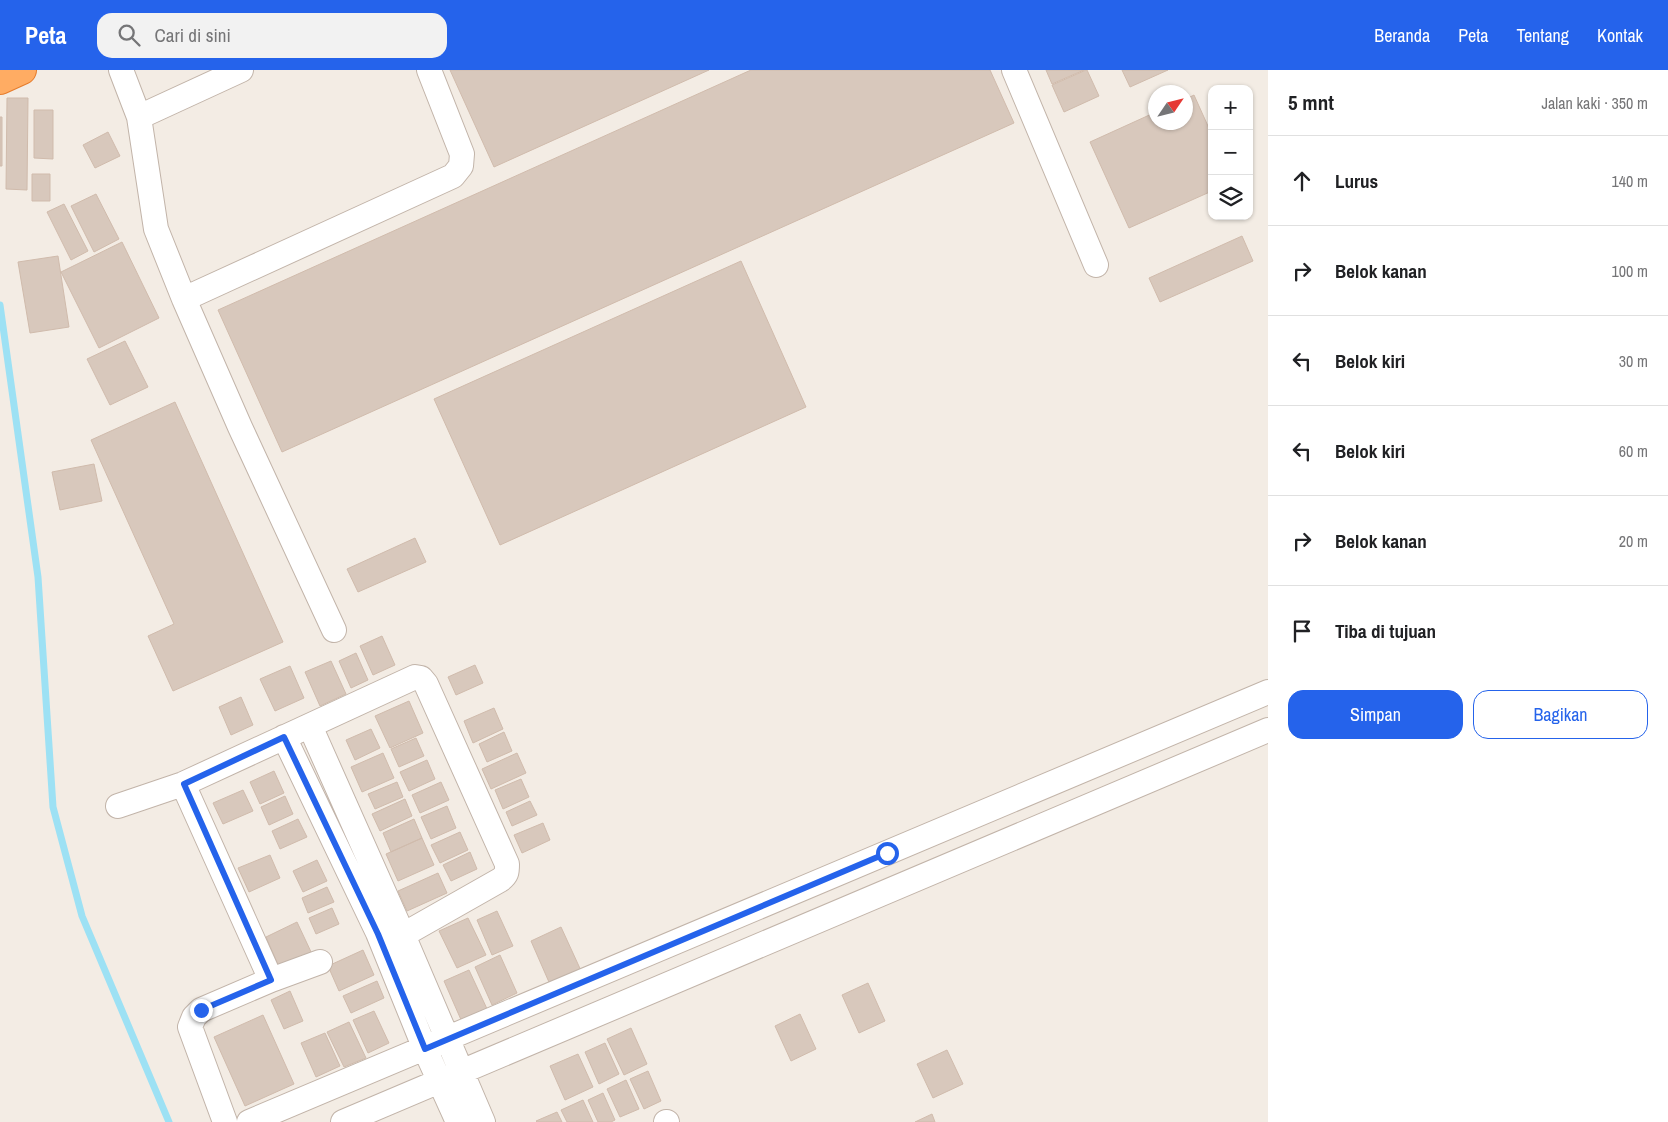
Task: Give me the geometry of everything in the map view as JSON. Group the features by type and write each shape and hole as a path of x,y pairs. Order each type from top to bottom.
{"highway":[{"path":"0,80 22,70"}],"street":[{"path":"120,70 140,117 156,229 184,300 240,427 334,630"},
{"path":"140,117 240,70"},
{"path":"184,300 453,176 461,166 462,154 429,70"},
{"path":"1014,70 1096,265"},
{"path":"118,806 184,784 415,677 421,678 426,684 507,864 507,871 500,880 403,935"},
{"path":"249,1122 1268,692"},
{"path":"310,726 403,935 483,1122"},
{"path":"343,1122 1268,730"},
{"path":"284,737 378,934 425,1049 458,1122"},
{"path":"184,784 271,980"},
{"path":"887,853 901,885"},
{"path":"225,1122 190,1027 194,1017 201,1010 271,980 320,962"}],"building":[{"path":"450,70 709,70 494,167"},
{"path":"751,70 990,70 1014,123 282,452 218,310"},
{"path":"1046,70 1084,70 1052,84"},
{"path":"1086,70 1099,96 1064,112 1052,85"},
{"path":"1122,70 1168,70 1130,87"},
{"path":"1193,96 1208,126 1208,193 1129,228 1090,142 1148,116 1148,130 1193,130"},
{"path":"7,98 28,98 27,190 6,189"},
{"path":"34,110 53,110 53,159 34,158"},
{"path":"0,117 2,117 2,166 0,166"},
{"path":"108,132 120,156 95,168 83,145"},
{"path":"32,174 50,174 50,201 32,201"},
{"path":"96,194 119,239 94,252 71,206"},
{"path":"64,204 88,251 71,260 47,212"},
{"path":"1242,236 1253,261 1160,302 1149,278"},
{"path":"122,242 159,318 99,348 61,272"},
{"path":"58,256 69,327 30,333 18,262"},
{"path":"741,261 806,407 500,545 434,399"},
{"path":"125,341 148,387 110,405 87,359"},
{"path":"175,402 283,642 173,691 148,636 174,624 91,440"},
{"path":"94,464 102,501 60,510 52,472"},
{"path":"415,538 426,562 358,592 347,569"},
{"path":"382,636 395,665 373,675 360,646"},
{"path":"356,653 368,680 351,688 339,661"},
{"path":"331,661 346,694 320,706 305,672"},
{"path":"475,665 483,683 456,695 448,677"},
{"path":"290,666 304,698 275,711 260,679"},
{"path":"241,697 253,725 231,735 219,707"},
{"path":"409,701 423,733 390,748 375,716"},
{"path":"494,708 503,729 473,743 464,721"},
{"path":"371,729 380,748 355,760 346,740"},
{"path":"504,732 512,751 487,762 479,744"},
{"path":"416,738 424,756 399,767 391,749"},
{"path":"383,753 394,778 362,792 351,767"},
{"path":"517,753 526,773 491,789 482,769"},
{"path":"427,760 435,779 409,791 400,772"},
{"path":"274,771 284,793 260,804 250,782"},
{"path":"521,779 529,797 503,809 495,790"},
{"path":"397,782 403,797 375,809 368,794"},
{"path":"441,782 449,800 420,813 412,795"},
{"path":"243,790 253,811 223,824 213,803"},
{"path":"285,796 293,814 269,825 261,807"},
{"path":"405,799 412,816 380,831 372,814"},
{"path":"530,801 537,815 512,826 506,812"},
{"path":"447,806 456,828 431,839 421,817"},
{"path":"298,819 307,837 280,849 272,831"},
{"path":"414,819 422,838 391,852 383,833"},
{"path":"543,823 550,840 522,853 514,835"},
{"path":"460,832 468,850 440,863 431,845"},
{"path":"422,838 434,865 398,881 386,854"},
{"path":"470,852 477,869 451,881 443,865"},
{"path":"270,855 280,878 249,892 238,868"},
{"path":"317,860 327,881 303,892 293,871"},
{"path":"438,873 447,893 407,911 398,891"},
{"path":"327,887 334,902 308,913 302,898"},
{"path":"332,908 339,924 316,934 309,918"},
{"path":"497,911 513,946 492,955 477,920"},
{"path":"468,918 486,955 457,968 439,931"},
{"path":"297,922 312,954 280,969 266,937"},
{"path":"561,927 583,975 552,989 531,941"},
{"path":"363,950 374,975 339,991 328,966"},
{"path":"500,955 517,993 492,1005 475,967"},
{"path":"469,970 488,1011 462,1022 444,981"},
{"path":"377,981 384,998 351,1013 343,996"},
{"path":"868,983 885,1021 859,1033 842,995"},
{"path":"290,991 303,1021 284,1029 271,1000"},
{"path":"374,1011 389,1043 368,1053 353,1020"},
{"path":"800,1014 816,1049 791,1061 775,1026"},
{"path":"263,1015 294,1084 245,1106 214,1037"},
{"path":"349,1022 366,1058 344,1067 327,1032"},
{"path":"631,1028 647,1064 624,1075 607,1039"},
{"path":"325,1033 340,1066 316,1077 301,1043"},
{"path":"605,1043 619,1074 599,1084 585,1052"},
{"path":"947,1050 963,1084 933,1098 917,1064"},
{"path":"578,1054 593,1087 565,1100 550,1066"},
{"path":"648,1071 661,1101 644,1109 630,1079"},
{"path":"626,1080 639,1109 620,1117 607,1089"},
{"path":"603,1093 615,1120 611,1122 598,1122 588,1100"},
{"path":"583,1100 593,1122 567,1122 561,1110"},
{"path":"557,1112 562,1122 536,1121"},
{"path":"932,1114 935,1122 915,1122"}],"waterway":[{"path":"0,305 38,577 53,807 82,916 169,1122"}],"route":[{"path":"201,1010 271,980 184,784 284,737 378,934 425,1049 887,853"}]}
